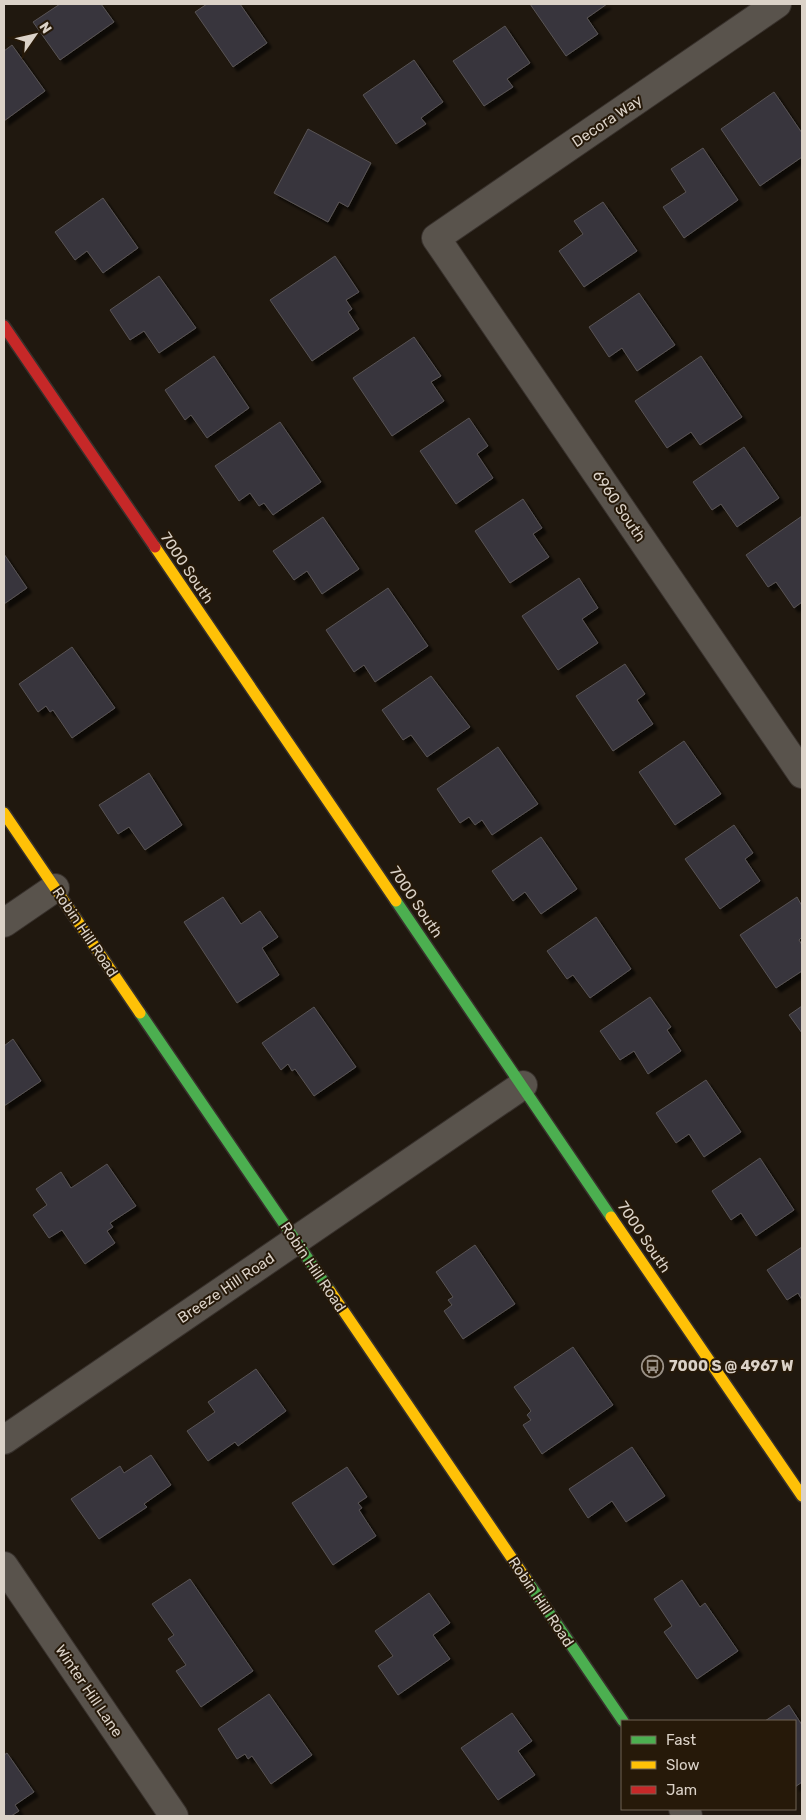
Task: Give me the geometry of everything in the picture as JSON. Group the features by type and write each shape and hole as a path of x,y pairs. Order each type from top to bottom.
{"street":[{"name":"Decora Way","path":"436,238 777,4"},
{"name":"6960 South","path":"436,238 802,774"},
{"name":"7000 South","path":"4,326 802,1496"},
{"name":"Robin Hill Road","path":"4,813 622,1720"},
{"path":"4,923 55,888"},
{"name":"Breeze Hill Road","path":"4,1440 523,1085"},
{"name":"Winter Hill Lane","path":"4,1566 174,1816"}],"building":[{"path":"60,4 101,4 114,22 60,60 33,22"},
{"path":"207,4 240,4 267,43 233,67 195,12"},
{"path":"530,4 607,4 587,18 598,34 566,56"},
{"path":"505,26 530,63 507,79 513,87 484,106 453,61"},
{"path":"12,45 45,91 4,121 4,51"},
{"path":"414,60 443,102 421,118 426,124 396,144 363,95"},
{"path":"774,92 802,133 802,157 760,186 721,129"},
{"path":"308,129 371,163 348,207 339,202 328,222 274,193"},
{"path":"703,148 738,200 684,238 663,207 686,192 671,169"},
{"path":"103,198 138,248 103,273 87,251 75,260 55,232"},
{"path":"603,202 637,251 584,287 559,251 583,234 574,221"},
{"path":"335,256 359,292 346,300 352,309 348,312 359,329 312,361 270,300"},
{"path":"159,276 196,328 159,353 144,331 130,340 110,310"},
{"path":"639,293 675,345 637,371 622,348 609,357 589,327"},
{"path":"414,337 441,376 431,382 444,401 392,436 353,378"},
{"path":"214,356 249,408 207,438 191,415 185,420 165,390"},
{"path":"701,356 742,417 700,445 691,432 667,448 635,401"},
{"path":"469,418 488,446 477,454 493,478 456,504 420,451"},
{"path":"280,422 321,482 273,515 264,503 259,506 250,493 239,501 215,466"},
{"path":"744,447 779,498 737,527 721,504 712,510 693,482"},
{"path":"523,499 542,528 533,534 549,557 510,583 475,531"},
{"path":"802,516 802,602 794,608 776,582 768,587 746,555"},
{"path":"323,517 359,569 322,594 307,571 294,580 273,551"},
{"path":"4,554 27,588 4,604"},
{"path":"579,578 598,608 582,619 598,643 558,670 522,616"},
{"path":"388,588 428,646 375,682 364,665 354,672 326,630"},
{"path":"72,647 115,708 72,738 53,710 50,712 46,706 38,712 19,684"},
{"path":"625,664 645,694 637,700 653,724 613,751 576,696"},
{"path":"431,676 470,727 427,757 411,735 403,740 382,710"},
{"path":"684,741 721,794 675,825 639,772"},
{"path":"498,747 538,804 492,835 482,820 475,825 469,817 460,823 437,789"},
{"path":"149,773 182,825 145,850 129,827 118,834 99,805"},
{"path":"734,825 753,853 745,859 760,881 720,909 685,859"},
{"path":"541,837 577,889 541,914 525,892 513,901 492,871"},
{"path":"223,897 241,924 260,911 278,937 262,948 279,975 237,1003 184,922"},
{"path":"797,897 802,906 802,937 799,940 802,945 802,971 776,988 740,935"},
{"path":"596,917 631,969 590,998 573,975 567,979 547,951"},
{"path":"650,997 671,1027 667,1030 681,1051 648,1074 634,1051 620,1060 600,1031"},
{"path":"802,1006 802,1033 789,1015"},
{"path":"314,1007 356,1067 314,1096 295,1069 292,1071 288,1064 281,1070 262,1043"},
{"path":"13,1039 41,1081 4,1106 4,1046"},
{"path":"706,1080 741,1132 704,1157 689,1134 676,1143 656,1113"},
{"path":"760,1158 794,1210 756,1236 741,1213 731,1220 712,1191"},
{"path":"107,1164 136,1206 110,1223 113,1227 107,1231 115,1243 85,1264 62,1230 49,1238 33,1215 47,1205 36,1189 61,1172 71,1188"},
{"path":"475,1245 515,1304 463,1339 444,1311 452,1305 448,1300 453,1297 436,1272"},
{"path":"802,1247 802,1300 798,1293 787,1300 767,1270"},
{"path":"573,1347 613,1405 542,1454 523,1425 531,1420 527,1415 531,1411 514,1387"},
{"path":"256,1369 286,1411 238,1446 235,1442 208,1461 187,1431 215,1412 208,1402"},
{"path":"632,1447 665,1496 626,1522 612,1501 588,1518 569,1489"},
{"path":"151,1455 171,1485 144,1504 147,1507 99,1539 71,1499 120,1466 124,1473"},
{"path":"347,1467 367,1497 358,1503 362,1508 359,1510 376,1536 333,1565 292,1503"},
{"path":"190,1579 253,1671 201,1707 176,1671 186,1665 168,1639 174,1635 152,1604"},
{"path":"682,1580 700,1607 705,1603 738,1651 697,1679 664,1632 672,1626 654,1599"},
{"path":"429,1593 450,1623 433,1635 450,1659 398,1695 378,1666 393,1656 375,1631"},
{"path":"269,1694 312,1755 271,1784 252,1756 248,1759 245,1754 237,1759 218,1729"},
{"path":"789,1705 802,1725 802,1782 796,1786 796,1720 766,1720"},
{"path":"512,1713 532,1741 518,1751 535,1775 498,1800 461,1748"},
{"path":"7,1753 34,1792 15,1805 19,1811 11,1816 4,1816 4,1755"}],"traffic: fast":[{"path":"396,901 611,1217"},
{"path":"140,1013 330,1291"},
{"path":"526,1579 622,1720"}],"traffic: slow":[{"path":"155,547 396,901"},
{"path":"4,813 140,1013"},
{"path":"611,1217 802,1496"},
{"path":"330,1291 526,1579"}],"traffic: jam":[{"path":"4,326 155,547"}],"place":[{"name":"7000 S @ 4967 W","path":"653,1366"}]}
